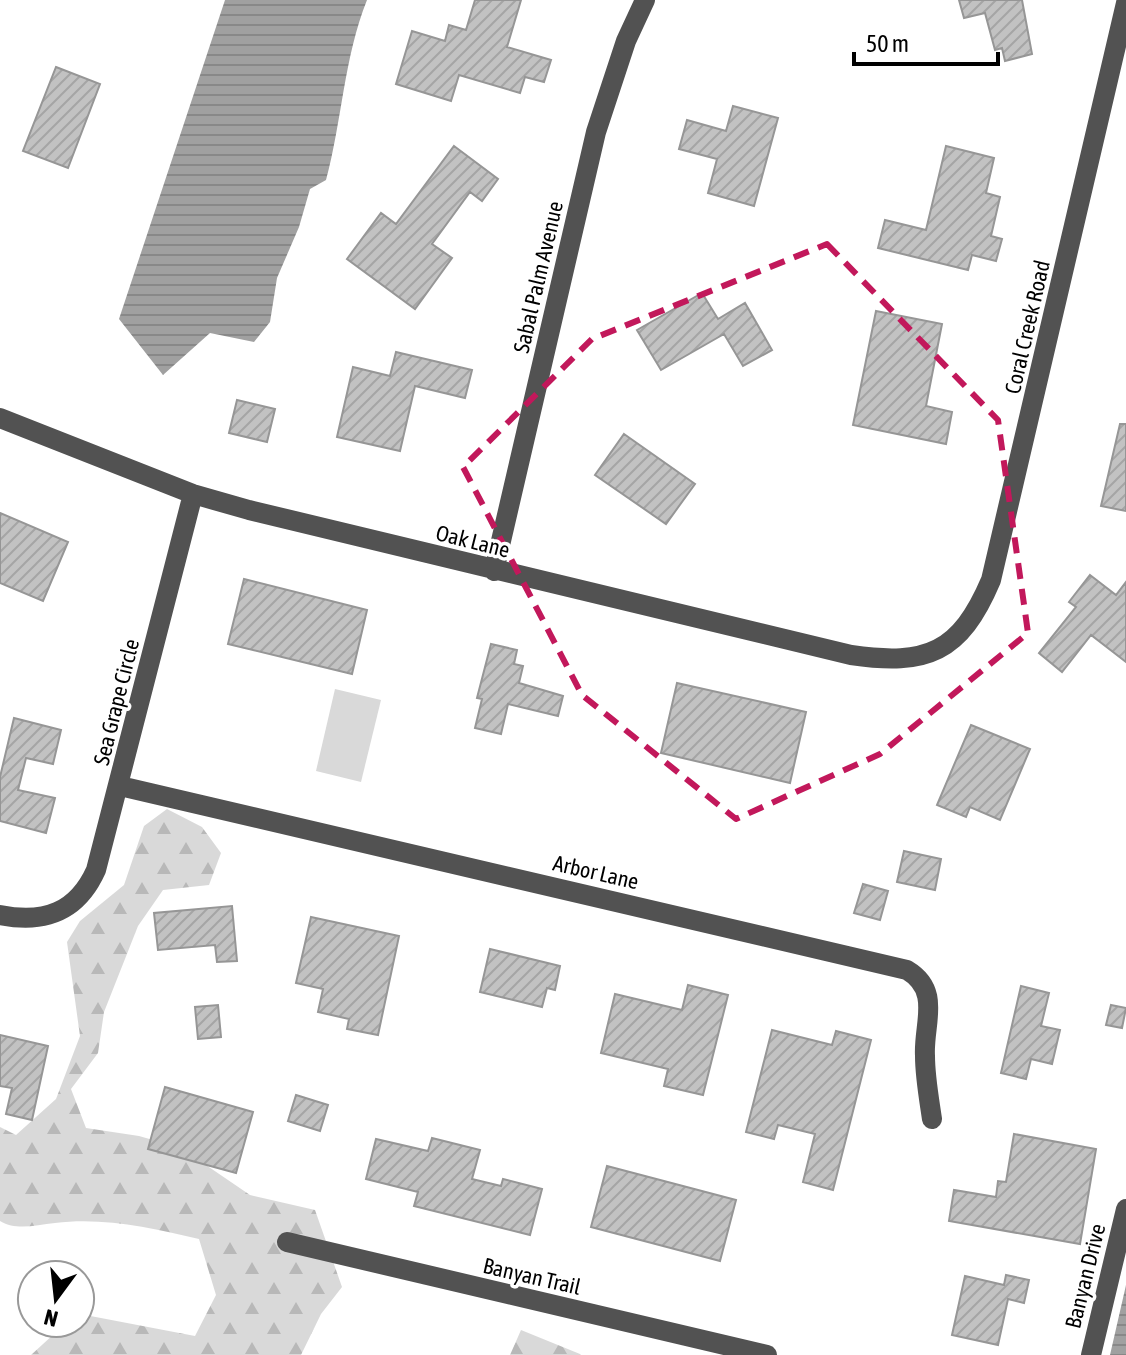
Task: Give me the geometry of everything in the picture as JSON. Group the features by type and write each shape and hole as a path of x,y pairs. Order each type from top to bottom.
{"street":[{"name":"Sabal Palm Avenue","path":"494,571 596,132 626,41 645,0"},
{"name":"Coral Creek Road","path":"944,647 974,614 995,569 1126,3"},
{"name":"Oak Lane","path":"0,418 193,494 494,571 851,655 915,657 944,647"},
{"name":"Sea Grape Circle","path":"0,915 42,917 64,911 83,894 96,870 193,494"},
{"name":"Arbor Lane","path":"120,786 907,970 921,982 929,999 925,1056 932,1119"},
{"name":"Banyan Drive","path":"1091,1355 1126,1209"},
{"name":"Banyan Trail","path":"287,1242 767,1355"}],"highlighted area":[{"path":"827,244 998,420 1028,633 880,754 736,819 582,695 463,467 592,339"}],"green space":[{"path":"335,689 381,700 361,782 316,771"},
{"path":"167,809 202,827 221,853 209,885 163,890 138,926 104,1012 98,1053 71,1089 86,1128 139,1136 181,1148 250,1195 315,1210 342,1287 321,1314 301,1355 31,1355 48,1339 96,1339 96,1317 195,1336 216,1295 199,1239 110,1223 73,1222 20,1227 0,1221 0,1127 16,1135 56,1099 80,1036 67,942 80,921 124,885 144,826"},
{"path":"521,1330 580,1354 581,1355 510,1355"}],"shaded area":[{"path":"225,0 367,0 353,44 326,180 310,189 299,227 277,278 270,322 254,342 210,333 163,375 119,319"},
{"path":"1126,1285 1126,1355 1110,1355"}],"building":[{"path":"475,0 521,0 507,47 551,60 544,82 525,77 520,93 459,75 451,101 396,84 412,31 445,41 449,25 466,30"},
{"path":"959,0 1022,0 1032,54 1005,61 1002,48 995,50 985,13 964,18"},
{"path":"56,67 100,84 68,168 23,151"},
{"path":"733,106 778,118 754,206 708,193 717,159 679,149 687,120 726,131"},
{"path":"454,146 498,179 482,201 470,192 432,244 452,258 415,309 347,259 381,213 396,224"},
{"path":"946,146 994,158 986,193 1000,197 991,236 1002,239 996,261 972,255 968,270 878,248 885,220 926,230"},
{"path":"702,293 718,319 745,303 772,350 743,366 724,334 661,370 637,330"},
{"path":"876,311 942,324 926,406 952,412 946,444 853,425"},
{"path":"396,352 472,370 465,398 415,386 400,451 337,437 353,367 390,376"},
{"path":"237,400 275,409 267,442 229,433"},
{"path":"1120,424 1126,424 1126,511 1101,506"},
{"path":"624,434 695,484 666,524 595,475"},
{"path":"0,513 68,542 43,601 0,583"},
{"path":"1090,575 1116,595 1126,582 1126,662 1091,635 1062,672 1039,653 1076,607 1069,602"},
{"path":"244,579 367,610 352,674 228,644"},
{"path":"491,644 517,650 514,664 523,666 519,683 563,696 558,716 508,704 501,734 475,728 482,699 477,698"},
{"path":"677,683 806,712 790,783 661,753"},
{"path":"14,718 61,730 53,764 26,758 18,790 55,798 46,833 0,821 0,777"},
{"path":"971,725 1030,749 1000,820 970,807 966,817 937,805"},
{"path":"904,851 941,859 935,890 897,882"},
{"path":"863,884 888,891 880,920 854,913"},
{"path":"232,906 237,961 217,962 215,945 158,950 154,913"},
{"path":"311,917 399,936 378,1035 347,1029 349,1019 318,1012 323,989 296,983"},
{"path":"490,949 560,966 555,990 547,988 542,1007 480,992"},
{"path":"688,985 728,995 703,1095 664,1086 668,1069 601,1053 615,994 682,1010"},
{"path":"1021,986 1049,993 1041,1026 1060,1030 1052,1064 1031,1059 1026,1079 1001,1073"},
{"path":"218,1005 221,1037 198,1039 195,1007"},
{"path":"1111,1005 1126,1008 1122,1028 1106,1025"},
{"path":"772,1030 832,1045 836,1031 871,1040 833,1190 803,1182 815,1134 778,1125 774,1139 746,1132"},
{"path":"0,1035 48,1046 32,1120 6,1114 12,1088 0,1086"},
{"path":"165,1087 253,1112 236,1173 148,1149"},
{"path":"296,1095 328,1105 320,1131 288,1121"},
{"path":"1014,1134 1096,1149 1080,1244 949,1221 954,1190 996,1197 998,1181 1006,1182"},
{"path":"432,1138 480,1150 472,1179 501,1186 503,1179 542,1189 530,1235 414,1206 418,1192 366,1179 376,1139 428,1151"},
{"path":"607,1166 736,1200 720,1261 591,1227"},
{"path":"1006,1275 1029,1280 1024,1303 1008,1299 998,1345 952,1335 965,1276 1004,1285"}]}
